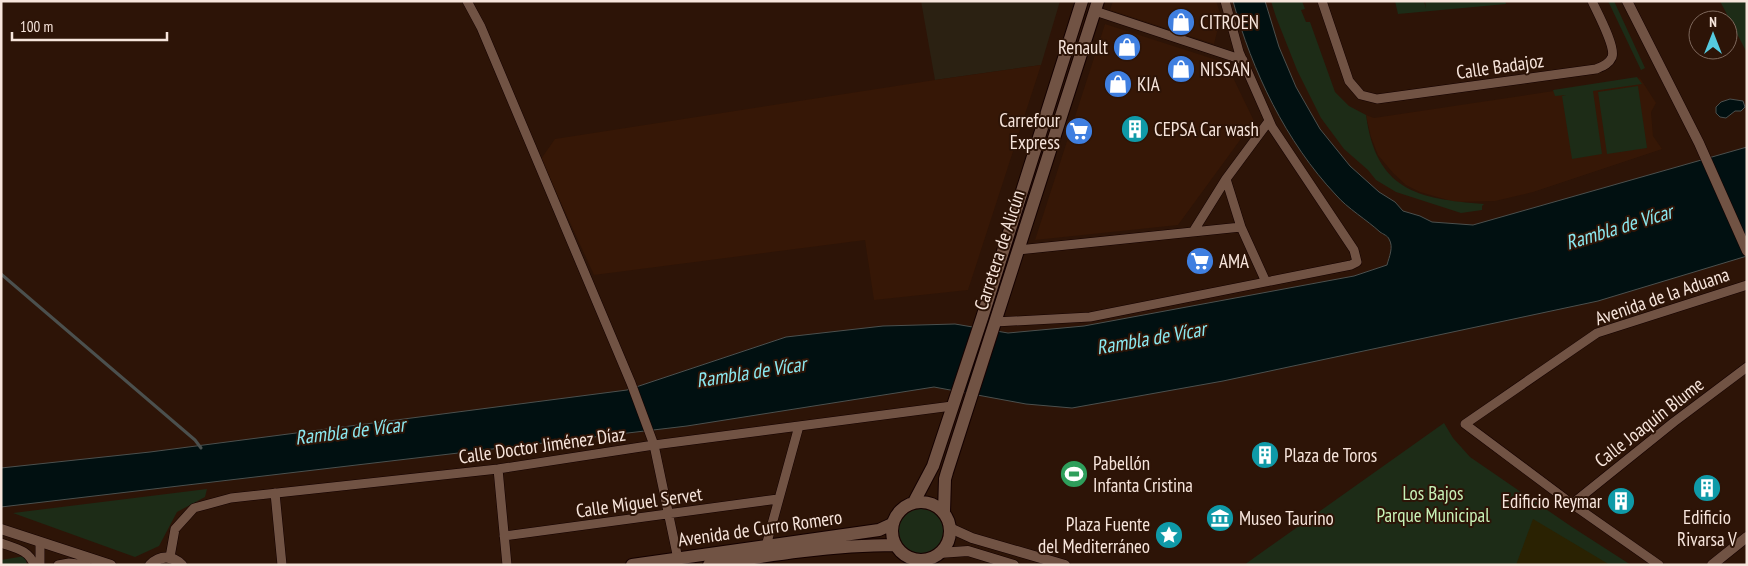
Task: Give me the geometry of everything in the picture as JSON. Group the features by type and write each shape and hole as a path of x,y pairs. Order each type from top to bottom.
{"main road":[{"name":"Carretera de Alicún","path":"914,502 930,474 982,318 1082,1"},
{"name":"Carretera de Alicún","path":"944,512 945,479 1097,6"},
{"path":"914,502 925,502 936,505 944,512 950,528 949,538 946,546 939,553 922,562 899,555 891,535 892,524 900,510 914,502"},
{"name":"Avenida de Curro Romero","path":"632,565 879,530 892,524"},
{"name":"Avenida de Curro Romero","path":"709,565 758,561 863,546 899,555"}],"street":[{"path":"467,1 481,27 631,382 652,441 678,559"},
{"path":"995,322 1090,317 1351,265 1357,262 1354,250 1269,121 1243,60 1225,1"},
{"name":"Calle Badajoz","path":"1322,1 1349,81 1362,95 1377,99 1596,69 1607,64 1613,56 1612,46 1592,1"},
{"path":"1627,1 1699,143 1747,251"},
{"path":"1097,6 1243,60"},
{"path":"1193,232 1226,179 1269,121"},
{"path":"1226,179 1241,227 1266,282"},
{"path":"1018,250 1241,227"},
{"name":"Avenida de la Aduana","path":"1572,504 1464,424 1597,333 1747,284"},
{"name":"Calle Joaquín Blume","path":"1572,504 1747,366"},
{"name":"Calle Doctor Jiménez Díaz","path":"170,557 175,529 194,508 231,498 498,469 652,441 799,426 953,403"},
{"path":"766,546 799,426"},
{"path":"498,469 508,565"},
{"path":"276,493 282,565"},
{"name":"Calle Miguel Servet","path":"504,536 778,500"},
{"path":"1572,504 1659,565"},
{"path":"950,528 972,538 1065,565"},
{"path":"1,530 111,565"},
{"path":"1712,565 1747,537"},
{"path":"40,542 40,565"},
{"path":"1,543 23,551 30,556 34,565"},
{"path":"939,553 968,551 1011,564"},
{"path":"150,565 156,560 170,557 182,565"},
{"path":"58,565 78,564 90,559"}],"shaded area":[{"path":"921,1 1060,1 1041,65 935,80"},
{"name":"CITROEN","path":"1113,1 1216,1 1221,16 1214,44 1110,10"},
{"path":"1105,24 1226,63 1254,121 1178,225 1035,240"},
{"path":"1041,65 968,290 874,300 865,240 594,275 541,159 555,139"},
{"path":"1640,78 1656,103 1651,112 1653,136 1662,149 1533,192 1495,201 1455,202 1420,192 1406,185 1378,155 1371,137 1366,115 1374,118"}],"green space":[{"path":"1271,1 1302,1 1305,9 1301,10 1306,22 1310,22 1335,92 1349,106 1366,115 1371,140 1379,160 1390,175 1404,186 1439,199 1484,204 1482,210 1461,213 1396,192 1376,180 1368,170 1344,149 1321,118 1297,70"},
{"path":"1395,1 1424,1 1426,9 1425,1 1505,1 1506,4 1398,14"},
{"path":"1608,1 1614,1 1645,68 1641,70"},
{"path":"1720,1 1747,1 1747,53 1738,36 1738,10 1725,10"},
{"path":"1637,77 1642,84 1593,91 1602,154 1572,159 1562,96 1566,95 1555,96 1553,90"},
{"path":"1638,86 1647,148 1607,154 1598,92"},
{"name":"Los Bajos Parque Municipal","path":"1444,423 1453,438 1470,457 1631,565 1244,565"},
{"path":"207,489 205,497 177,512 159,546 135,557 13,513"},
{"path":"921,509 933,513 939,519 943,531 939,543 933,549 921,553 909,549 903,543 899,531 903,519 909,513"},
{"path":"25,556 27,565 1,565 1,560"}],"sand":[{"path":"1533,519 1610,565 1516,565"}],"water":[{"name":"Rambla de Vícar","path":"1233,1 1265,1 1279,47 1296,87 1320,129 1350,166 1379,192 1395,202 1403,211 1432,222 1473,225 1747,147 1747,256 1598,301 1223,381 1072,408 1026,404 934,387 687,426 1,507 1,468 150,452 627,390 786,337 883,326 955,324 1008,333 1084,326 1354,276 1387,265 1391,249 1387,236 1351,209 1336,195 1301,152 1286,129 1250,53"},
{"path":"1730,99 1743,101 1745,107 1741,111 1735,111 1726,118 1720,117 1716,113 1716,107 1721,102"}],"waterway":[{"path":"1,274 195,440 201,448"}],"place":[{"name":"CITROEN","path":"1181,22"},
{"name":"Renault","path":"1127,47"},
{"name":"NISSAN","path":"1181,69"},
{"name":"KIA","path":"1118,84"},
{"name":"CEPSA Car wash","path":"1135,129"},
{"name":"Carrefour Express","path":"1079,131"},
{"name":"AMA","path":"1200,261"},
{"name":"Plaza de Toros","path":"1265,455"},
{"name":"Pabellón Infanta Cristina","path":"1074,474"},
{"name":"Edificio Rivarsa V","path":"1707,488"},
{"name":"Edificio Reymar","path":"1621,501"},
{"name":"Museo Taurino","path":"1220,518"},
{"name":"Plaza Fuente del Mediterráneo","path":"1169,535"}]}
